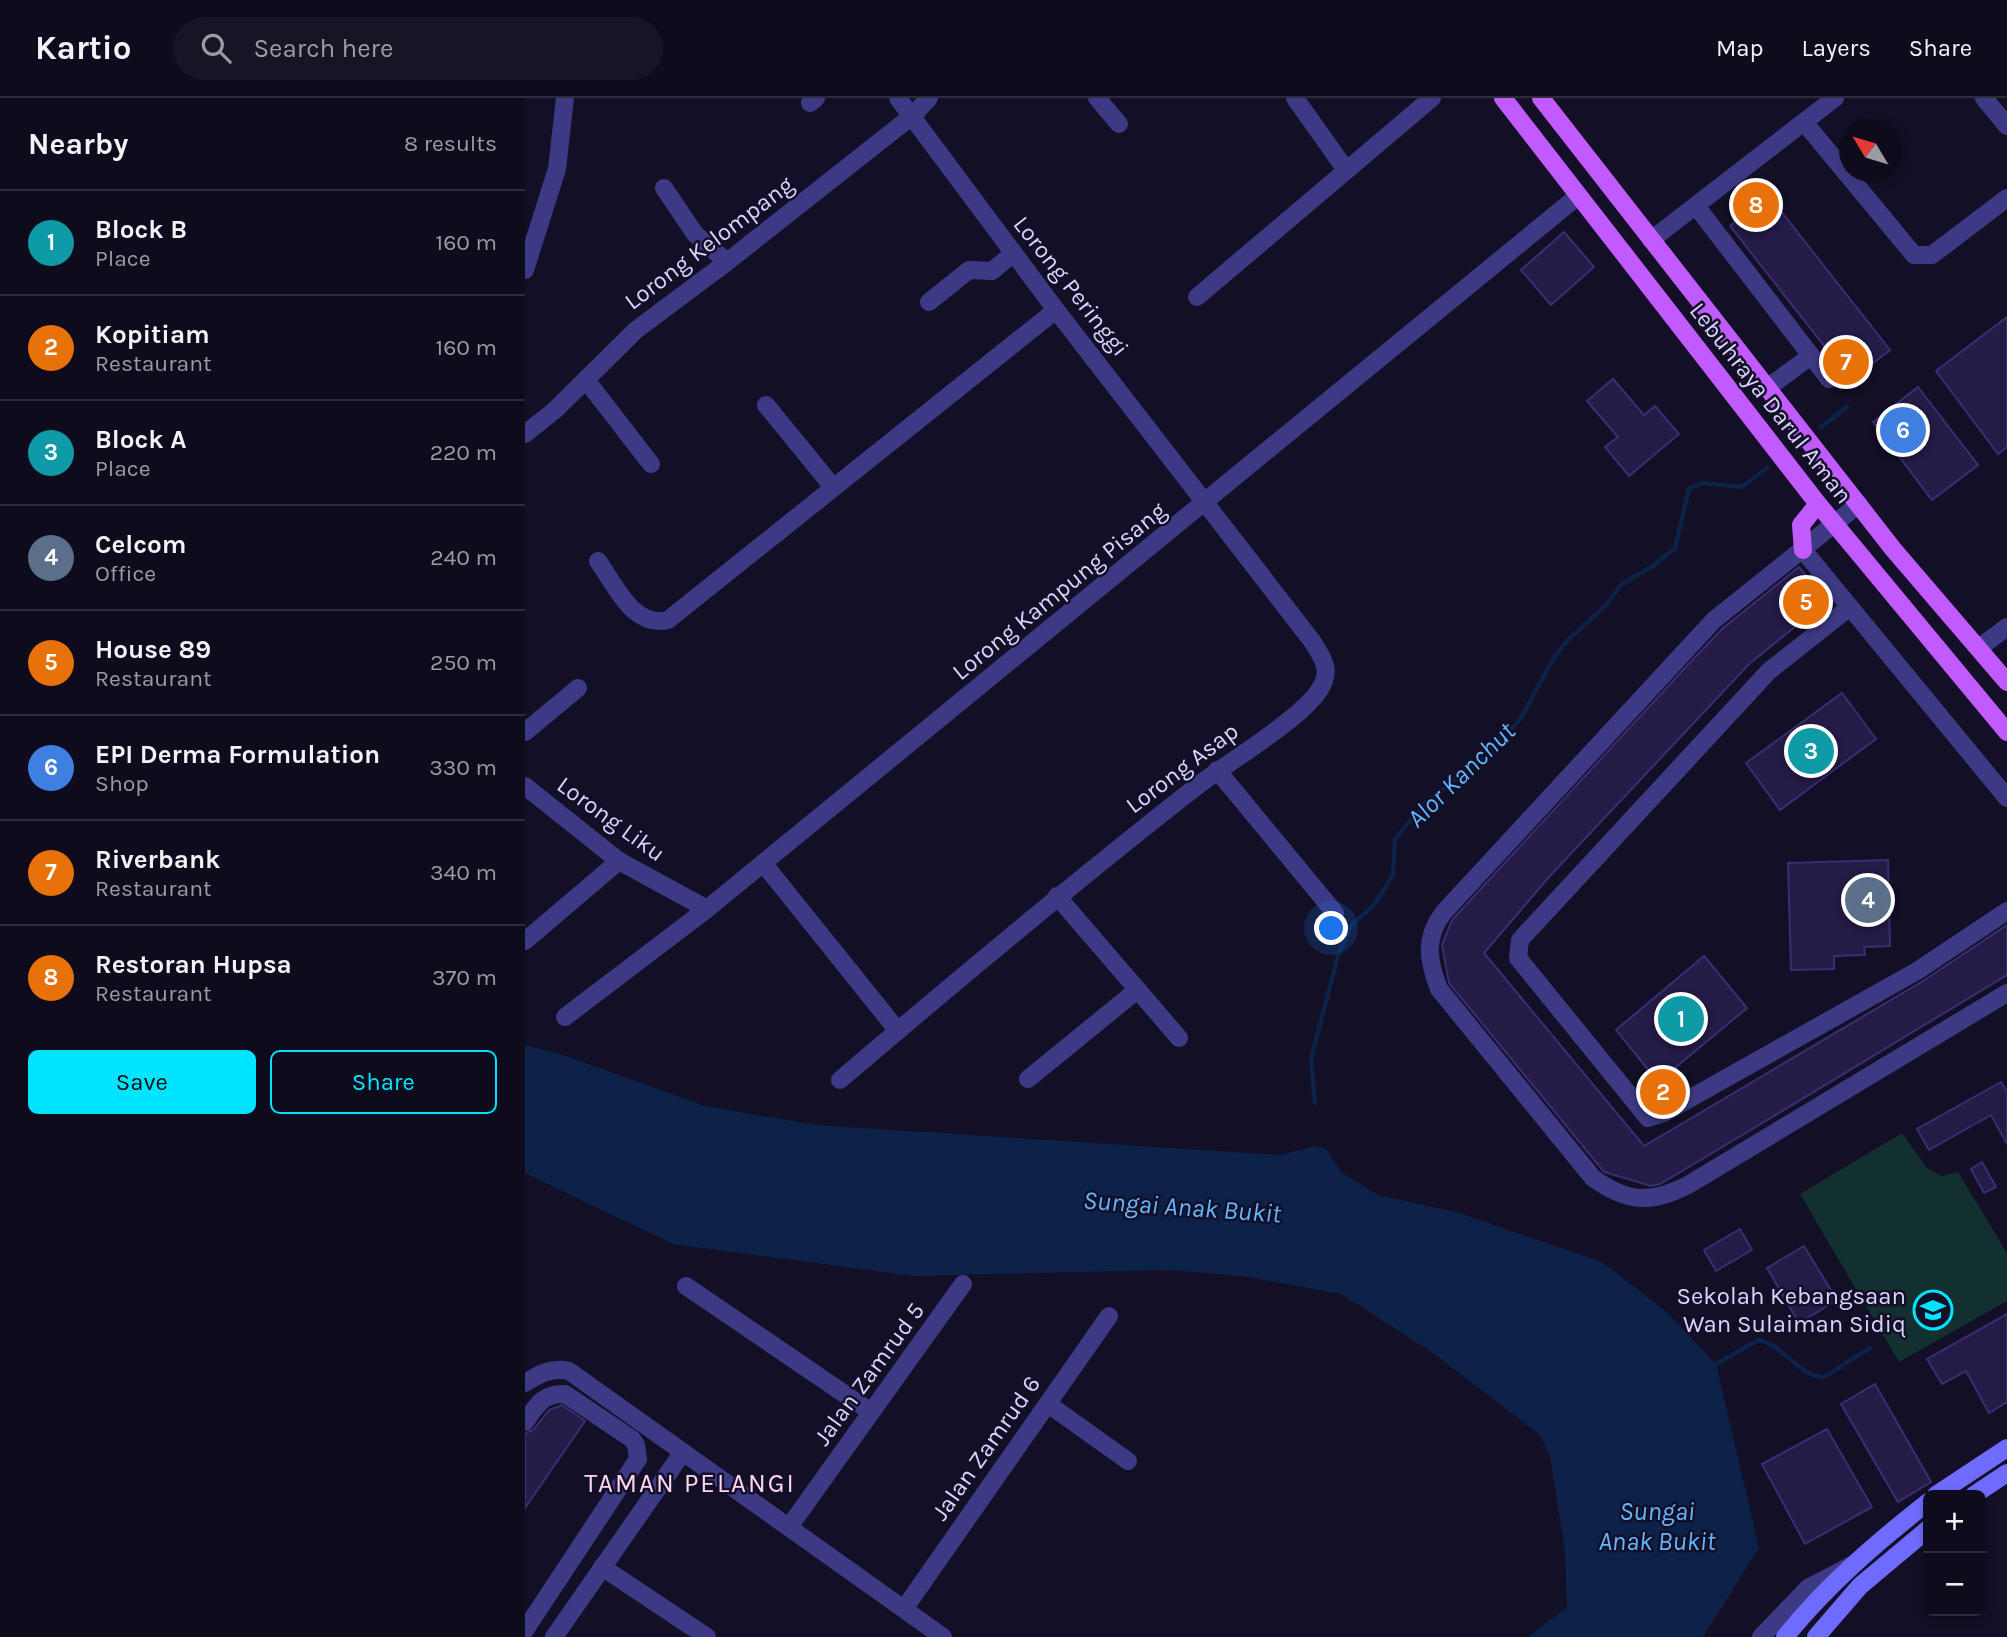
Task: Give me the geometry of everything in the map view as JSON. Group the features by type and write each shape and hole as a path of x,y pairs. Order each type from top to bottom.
{"main road":[{"name":"Lebuhraya Darul Aman","path":"1503,98 1818,504 2007,732"},
{"name":"Lebuhraya Darul Aman","path":"1541,98 1859,504 2007,682"},
{"path":"1803,550 1801,525 1818,504"},
{"path":"1944,1490 2007,1448"},
{"path":"1982,1490 2007,1474"},
{"path":"1785,1637 1809,1608 1851,1566 1923,1506"},
{"path":"1816,1637 1860,1586 1923,1533"}],"street":[{"name":"Lorong Peringgi","path":"898,98 1056,310 1206,502"},
{"name":"Lorong Kelompang","path":"525,434 586,380 636,330 912,116 929,98"},
{"path":"1097,98 1119,124"},
{"path":"1295,98 1346,170"},
{"path":"1197,297 1432,98"},
{"path":"1651,240 1835,98"},
{"path":"1984,98 2007,126"},
{"path":"525,270 557,169 570,101"},
{"path":"1804,122 1915,255 1932,255 2007,198"},
{"path":"664,188 695,234 727,262"},
{"name":"Lorong Kampung Pisang","path":"565,1017 707,909 1578,196"},
{"path":"1696,206 1829,379"},
{"path":"929,302 969,270 992,271 1014,253"},
{"path":"598,561 634,611 645,620 655,623 668,620 1056,310"},
{"path":"1767,388 1811,356"},
{"path":"586,380 651,464"},
{"path":"766,405 833,487"},
{"name":"Lorong Asap","path":"840,1080 1057,896 1217,770 1305,708 1320,689 1327,672 1324,660 1206,502"},
{"path":"1859,504 1714,620 1443,913 1433,927 1429,962 1439,989 1593,1178 1610,1190 1649,1200 1688,1185 2007,993"},
{"path":"1803,550 2007,798"},
{"path":"1850,607 1769,671 1520,940 1518,958 1648,1118 1664,1113 1917,971 2007,911"},
{"path":"1979,648 2007,627"},
{"path":"525,732 578,688"},
{"path":"1217,770 1335,912"},
{"name":"Lorong Liku","path":"525,786 619,861 707,909"},
{"path":"525,941 619,861"},
{"path":"763,863 898,1031"},
{"path":"1057,896 1179,1038"},
{"path":"1028,1079 1136,991"},
{"name":"Jalan Zamrud 5","path":"789,1527 963,1284"},
{"path":"686,1286 871,1412"},
{"name":"Jalan Zamrud 6","path":"904,1609 1109,1316"},
{"path":"525,1383 540,1373 560,1369 569,1371 943,1637"},
{"path":"525,1422 542,1398 565,1394 632,1439 636,1445 638,1459 525,1630"},
{"path":"1048,1404 1129,1461"},
{"path":"554,1637 683,1452"},
{"path":"1761,1637 1808,1588 1851,1566"},
{"path":"602,1567 707,1637"}],"green space":[{"path":"1902,1133 1927,1168 1942,1176 1958,1172 2007,1253 2007,1301 1899,1362 1800,1194"}],"water":[{"name":"Sungai Anak Bukit","path":"525,1045 566,1056 705,1106 815,1125 1280,1155 1315,1146 1326,1149 1342,1173 1378,1195 1456,1212 1602,1262 1668,1313 1716,1364 1759,1548 1703,1637 1528,1637 1567,1607 1565,1551 1550,1457 1540,1435 1433,1353 1341,1294 1242,1276 1169,1270 913,1276 673,1244 525,1173"}],"building":[{"path":"1769,196 1890,350 1851,380 1730,226"},
{"path":"1564,232 1594,267 1551,305 1521,270"},
{"path":"2007,317 2007,447 1998,454 1936,371"},
{"path":"1613,379 1644,415 1655,406 1679,434 1629,476 1605,447 1618,437 1587,401"},
{"path":"1918,387 1978,465 1932,500 1873,422"},
{"path":"1799,567 1827,601 1750,663 1549,877 1484,953 1644,1146 1923,981 2007,925 2007,975 1660,1184 1651,1186 1604,1172 1449,983 1442,945 1452,920 1684,669 1723,628"},
{"path":"1842,693 1876,739 1780,810 1746,763"},
{"path":"1888,860 1890,946 1864,947 1865,955 1834,956 1834,969 1791,970 1788,863"},
{"path":"1704,956 1747,1008 1658,1082 1616,1030"},
{"path":"2001,1082 2007,1092 2007,1144 1991,1115 1929,1150 1917,1129"},
{"path":"1982,1162 1996,1187 1984,1193 1971,1169"},
{"path":"1740,1229 1752,1250 1716,1271 1704,1250"},
{"path":"1804,1246 1837,1300 1799,1323 1767,1268"},
{"path":"2007,1314 2007,1402 1989,1413 1966,1371 1942,1384 1927,1359"},
{"path":"1875,1384 1931,1482 1898,1502 1841,1404"},
{"path":"562,1405 585,1421 525,1508 525,1434 534,1429 549,1410"},
{"path":"1827,1429 1872,1507 1805,1544 1762,1464"}],"waterway":[{"name":"Alor Kanchut","path":"1821,427 1847,407"},
{"name":"Alor Kanchut","path":"1315,1103 1311,1059 1339,952 1351,926 1374,905 1393,875 1395,839 1426,802 1487,755 1521,718 1553,659 1565,643 1606,605 1622,584 1653,566 1675,548 1689,489 1702,483 1742,487 1767,468"},
{"path":"1713,1366 1758,1340 1775,1347 1807,1372 1824,1377 1870,1348"}],"place":[{"name":"Restoran Hupsa","path":"1756,205"},
{"name":"Riverbank","path":"1846,362"},
{"name":"EPI Derma Formulation","path":"1903,430"},
{"name":"House 89","path":"1806,602"},
{"name":"Block A","path":"1811,751"},
{"name":"Celcom","path":"1868,900"},
{"name":"Block B","path":"1681,1019"},
{"name":"Kopitiam","path":"1663,1092"},
{"name":"Sekolah Kebangsaan Wan Sulaiman Sidiq","path":"1933,1310"}],"district":[{"name":"TAMAN PELANGI","path":"690,1483"}]}
